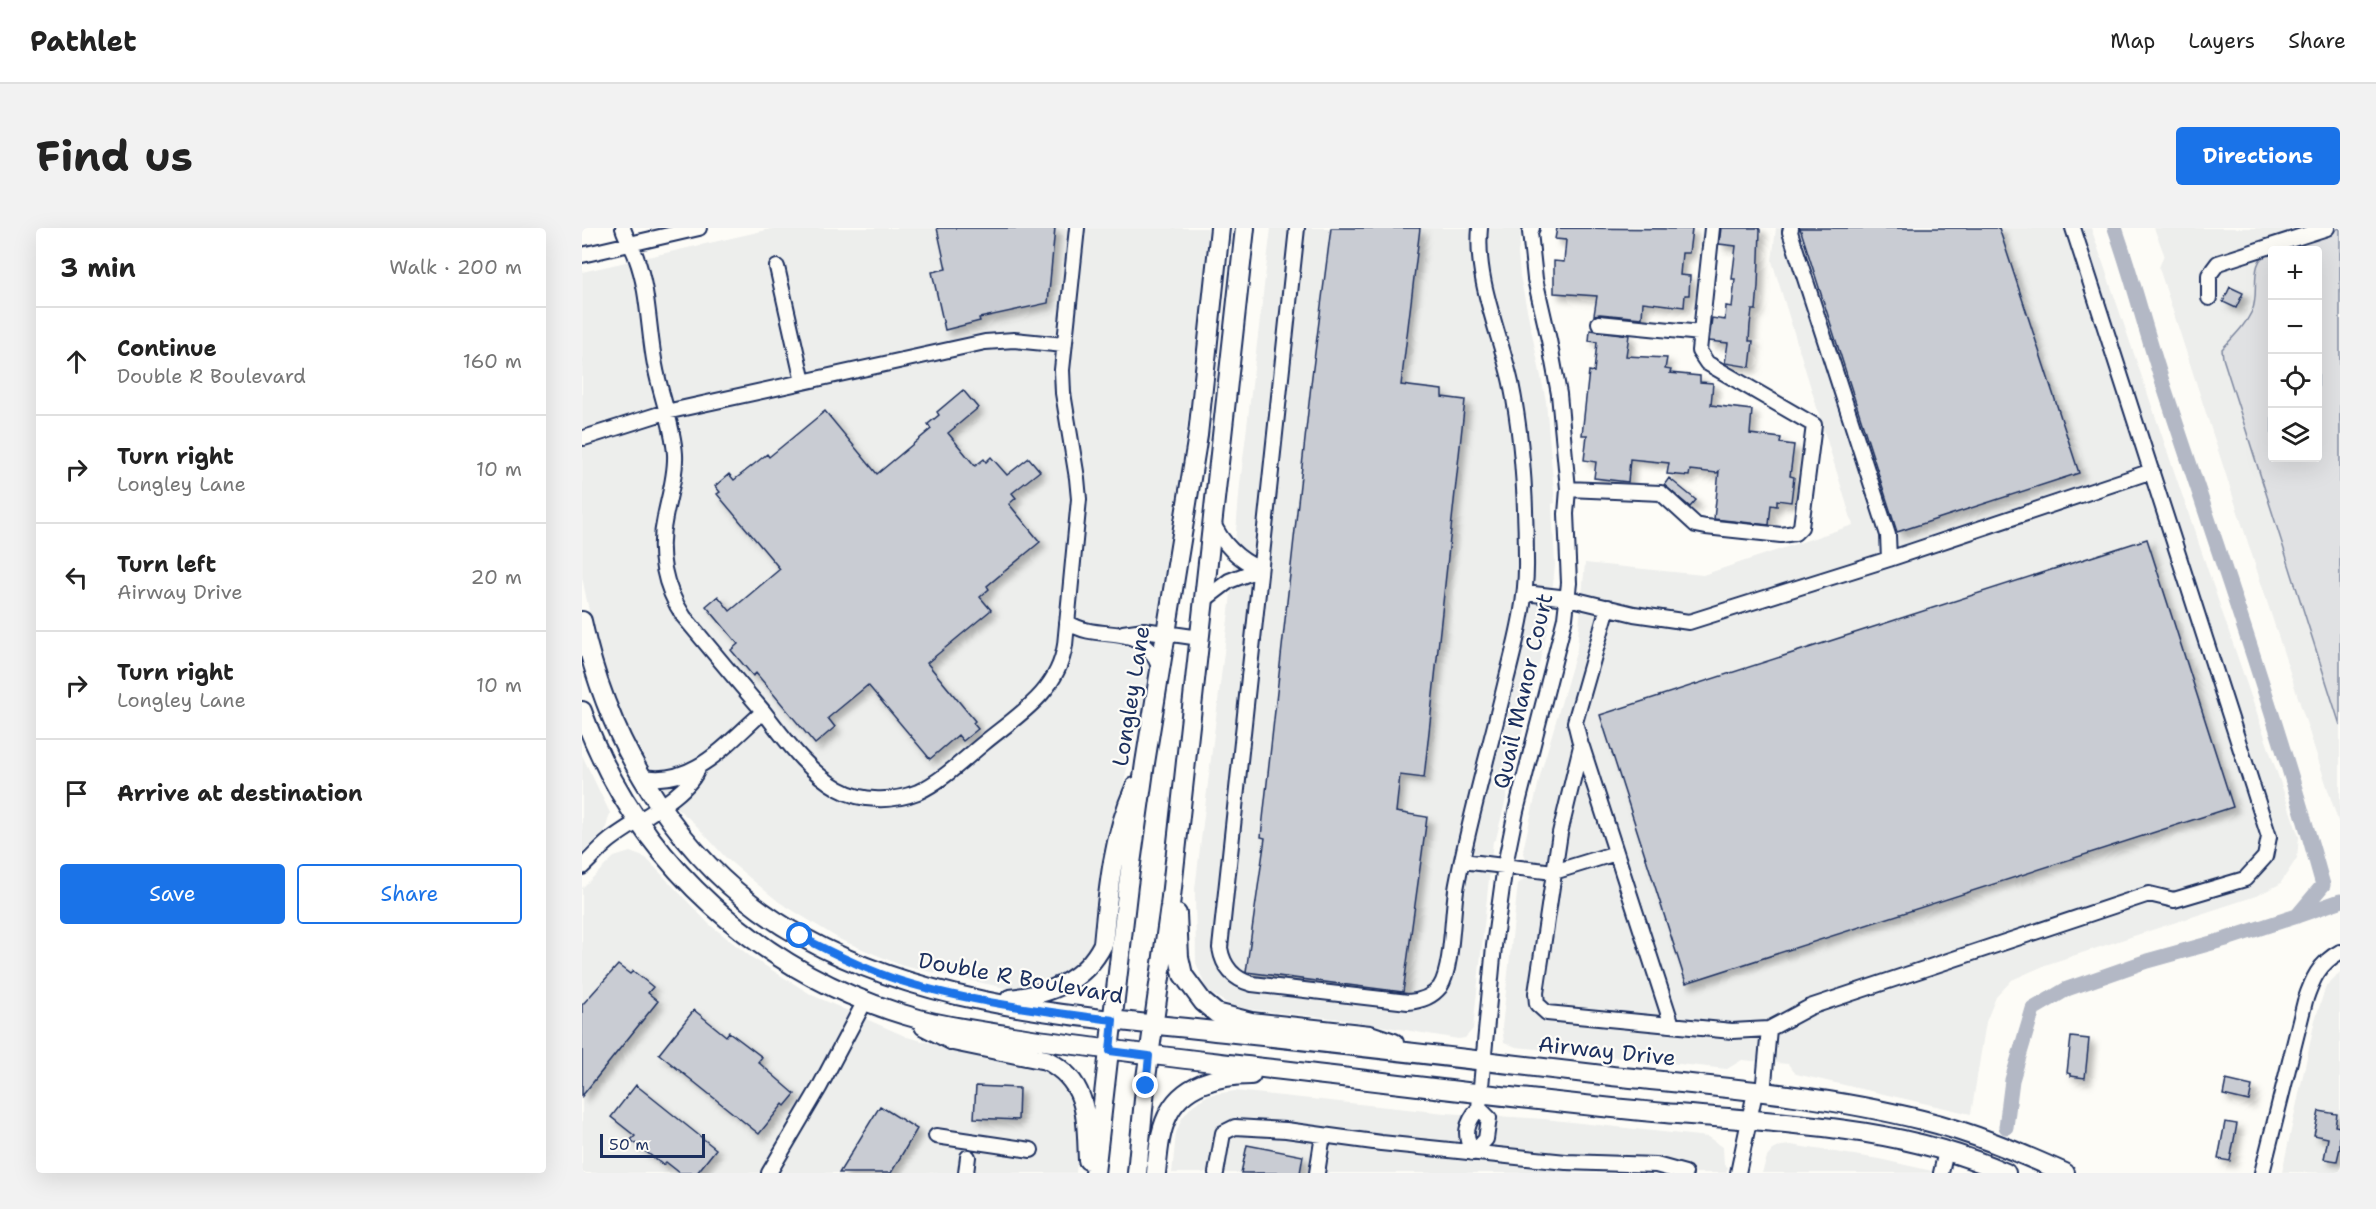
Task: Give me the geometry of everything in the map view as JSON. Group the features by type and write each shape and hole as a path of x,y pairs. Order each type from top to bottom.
{"main road":[{"name":"Longley Lane","path":"1095,1173 1128,885 1145,763 1198,435 1220,228"},
{"path":"1137,1173 1200,638 1245,228"},
{"name":"Double R Boulevard","path":"582,621 602,693 619,736 640,776 660,806 694,848 728,883 773,919 837,955 899,980 938,991 981,999 1134,1023"},
{"path":"582,711 615,782 639,821 678,873 718,913 789,964 865,1001 898,1012 944,1024 1110,1051 1309,1073 1480,1100 1844,1129 1946,1151 2006,1173"},
{"path":"981,999 1009,999 1045,992 1074,979 1084,972 1096,958 1103,944 1108,893 1118,837 1127,805 1145,763"},
{"path":"1175,854 1179,957 1183,975 1203,1002 1216,1013 1233,1018 1370,1035 1401,1045 1414,1053"},
{"path":"898,1012 952,1041 1046,1060 1059,1066 1078,1088 1085,1107 1089,1173"},
{"name":"Airway Drive","path":"1134,1023 1759,1093 1863,1108 1921,1119 1989,1141 2064,1173"},
{"path":"1156,1173 1167,1116 1188,1091 1215,1078 1309,1073"}],"street":[{"path":"623,228 628,244 636,256 644,288 655,363 673,442 675,463 661,545 663,569 669,589 684,616 808,766 840,790 869,798 905,796 918,792 937,781 1042,694 1053,681 1061,664 1079,499 1062,387 1064,345 1077,228"},
{"path":"582,255 699,228"},
{"path":"1297,228 1220,940 1221,956 1228,969 1238,979 1252,984 1408,1002 1424,999 1437,990 1444,979 1462,861 1519,630 1525,593 1527,561 1519,429 1510,380 1482,271 1480,228"},
{"name":"Quail Manor Court","path":"1473,1153 1466,1140 1470,1118 1480,1100 1504,865 1568,598 1566,514 1568,489 1558,394 1535,279 1530,232 1532,228"},
{"path":"1568,489 1661,493 1696,525 1706,527 1781,536 1795,533 1801,527 1814,425 1707,363 1699,351 1712,228"},
{"path":"1791,228 1790,232 1888,535 1889,559"},
{"path":"1581,746 1560,833 1536,993 1538,1004 1547,1013 1732,1030 1769,1029 1810,1007 2149,894 2174,900 2244,879 2265,857 2269,837 2073,228"},
{"path":"2210,298 2209,275 2218,263 2327,228"},
{"path":"777,267 803,382"},
{"path":"1599,322 1701,333"},
{"path":"584,438 666,412 985,342 1014,340 1064,345"},
{"path":"1525,593 1568,598 1689,622 1889,559 2152,471"},
{"path":"1212,521 1229,549 1244,561 1260,569"},
{"path":"1204,600 1229,581 1260,569"},
{"path":"1608,607 1575,722 1672,1025"},
{"path":"1067,622 1081,629 1136,638 1152,652 1160,668"},
{"path":"1120,634 1138,630 1200,638"},
{"path":"582,867 610,841 688,783 698,768 763,712"},
{"path":"640,776 668,779 698,768"},
{"path":"1462,861 1554,872 1616,853"},
{"path":"2262,1173 2305,1001 2314,976 2333,955 2340,952"},
{"path":"769,1173 819,1088 865,1001"},
{"path":"1738,1173 1749,1120 1759,1093 1769,1029"},
{"path":"1216,1173 1223,1133 1235,1127 1286,1130 1579,1168 1656,1165 1685,1173"},
{"path":"1317,1173 1323,1135"},
{"path":"936,1136 1031,1150"},
{"path":"1941,1173 1946,1151"},
{"path":"966,1173 968,1157"}],"shaded area":[{"path":"775,228 1208,228 1206,270 1181,472 1144,698 1113,837 1100,933 1086,962 1045,986 1015,990 903,966 841,940 779,902 727,859 694,823 664,797 641,760 605,675 582,577 582,272"},
{"path":"1271,228 1522,228 1518,253 1520,276 1546,401 1555,503 1552,504 1555,565 1549,623 1496,839 1493,841 1473,1029 1465,1038 1458,1039 1340,1019 1235,1008 1207,991 1196,963 1195,889 1230,603 1240,484"},
{"path":"1776,228 2091,228 2299,837 2297,858 2280,884 2256,896 2048,964 2012,980 1996,997 1986,1022 1971,1114 1796,1074 1788,1064 1742,1060 1727,1069 1516,1047 1504,1042 1502,1027 1518,884 1523,880 1526,859 1523,850 1541,772 1577,649 1585,563 1703,575 1853,525 1772,261"},
{"path":"2154,228 2340,228 2340,827 2159,268 2164,254"},
{"path":"2340,228 2340,725 2222,349 2252,311 2257,269 2259,262 2268,253 2268,462 2322,462 2322,246 2287,246"},
{"path":"582,755 610,813 605,831 582,853"},
{"path":"630,852 646,858 709,924 751,957 812,995 907,1037 966,1052 1040,1064 1071,1088 1081,1124 1076,1173 582,1173 582,888 614,857"},
{"path":"2340,972 2340,1173 2282,1172 2315,1020 2326,986"},
{"path":"1235,1091 1445,1113 1544,1119 1708,1137 1723,1147 1724,1165 1728,1167 1726,1173 1172,1173 1176,1133 1182,1118 1193,1105 1208,1095"},
{"path":"1791,1145 1879,1159 1941,1173 1762,1173 1767,1157 1773,1150"}],"building":[{"path":"937,228 1055,228 1048,303 979,318 980,321 945,330 932,272 946,269"},
{"path":"1331,228 1420,228 1401,385 1442,390 1442,397 1465,400 1424,778 1400,775 1396,812 1427,817 1403,992 1246,972 1265,838 1261,837 1312,376"},
{"path":"1557,228 1692,229 1689,253 1682,253 1680,275 1690,276 1689,295 1685,295 1684,307 1643,302 1642,318 1594,315 1597,296 1554,293 1554,261 1564,262 1566,240 1555,239"},
{"path":"1721,228 1759,228 1760,230 1756,310 1752,310 1750,325 1749,341 1753,341 1750,367 1725,363 1728,343 1709,341 1712,318 1725,320 1726,306 1732,307 1735,279 1732,279 1736,246 1719,244"},
{"path":"1800,228 1999,228 2079,473 1897,532"},
{"path":"2230,287 2243,293 2236,308 2223,302"},
{"path":"1590,330 1629,335 1626,356 1667,358 1665,369 1671,370 1670,373 1700,376 1700,382 1713,383 1711,405 1752,410 1750,434 1781,438 1780,443 1794,445 1790,476 1794,477 1791,502 1777,500 1777,506 1771,505 1769,525 1714,519 1719,471 1717,473 1690,470 1689,476 1667,474 1669,463 1630,459 1628,482 1594,478 1596,462 1584,460 1587,435 1582,435 1589,371 1594,372 1597,342 1589,341"},
{"path":"963,390 978,408 948,433 975,466 984,459 986,462 991,457 1007,475 1029,458 1040,471 1012,493 1016,498 1009,504 1040,542 987,586 989,589 980,597 991,610 927,663 975,721 973,723 978,729 963,741 958,735 930,759 868,685 828,718 835,727 815,744 756,673 753,676 731,650 738,644 706,606 718,596 730,611 780,569 717,494 720,492 715,486 729,474 734,480 767,454 769,457 825,411 877,474 931,429 928,424 939,415 937,412"},
{"path":"1669,478 1696,500 1690,507 1664,485"},
{"path":"2147,539 2233,807 1686,983 1600,715"},
{"path":"618,965 630,974 633,971 653,987 648,993 658,1001 582,1096 582,1005"},
{"path":"694,1010 726,1036 729,1032 762,1057 758,1062 795,1094 785,1106 783,1104 759,1134 659,1054"},
{"path":"2071,1037 2089,1039 2085,1078 2071,1076 2067,1073"},
{"path":"2226,1080 2252,1086 2249,1101 2223,1095"},
{"path":"636,1085 716,1149 697,1173 680,1173 666,1162 663,1165 631,1140 635,1136 611,1117"},
{"path":"976,1086 1019,1088 1018,1120 974,1118"},
{"path":"880,1106 917,1129 891,1173 839,1173"},
{"path":"2319,1111 2337,1114 2335,1126 2340,1127 2340,1148 2337,1161 2324,1159 2328,1138 2314,1135"},
{"path":"2225,1122 2237,1124 2230,1161 2218,1159"},
{"path":"1247,1145 1303,1156 1300,1173 1241,1173"}],"waterway":[{"path":"2006,1127 2012,1080 2033,1009 2067,989 2147,961 2297,916 2323,885 2266,696 2163,384 2115,228"},
{"path":"2297,916 2340,901"}],"route":[{"path":"800,936 877,972 921,987 1113,1020 1110,1051 1149,1056 1146,1086"}]}
